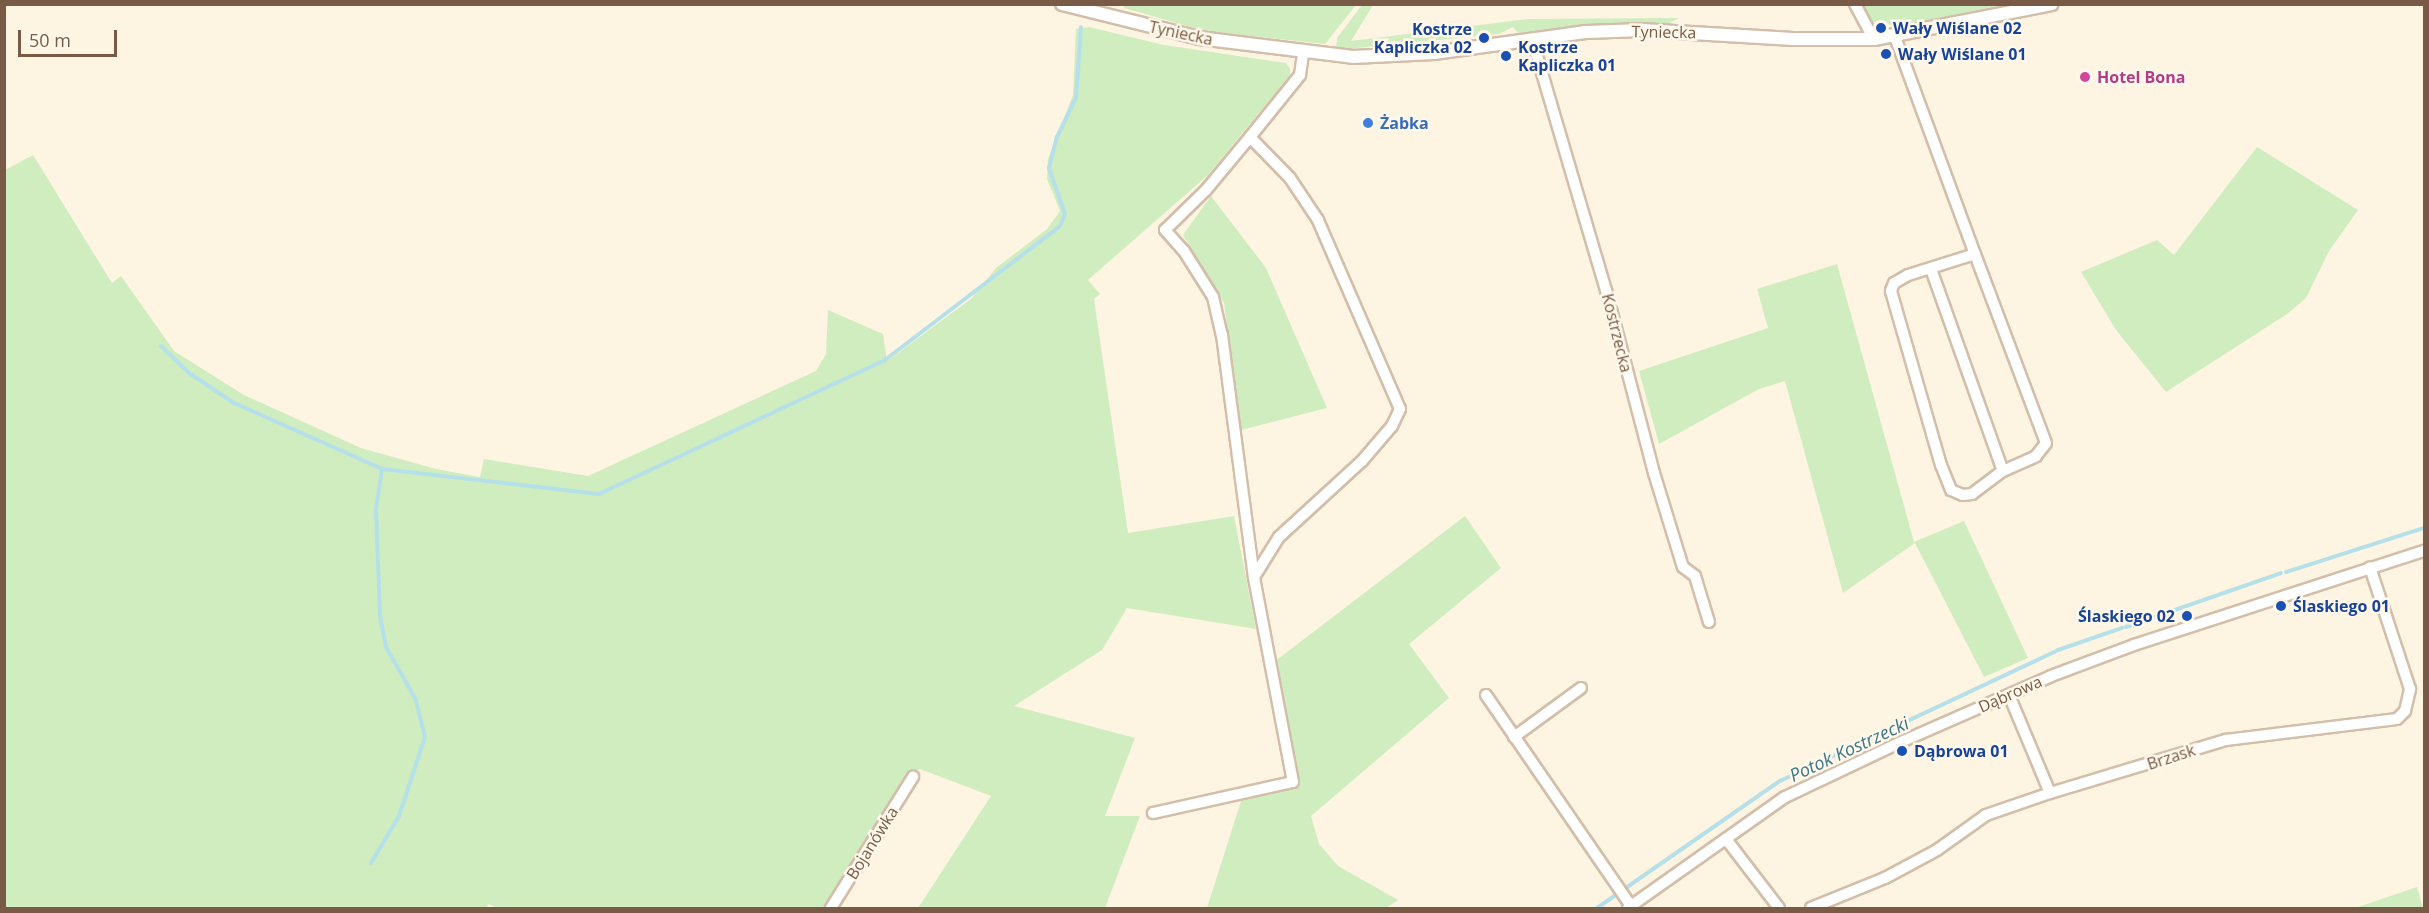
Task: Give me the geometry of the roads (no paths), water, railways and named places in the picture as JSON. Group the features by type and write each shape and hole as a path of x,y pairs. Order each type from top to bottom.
{"street":[{"name":"Tyniecka","path":"1062,4 1199,38 1303,54 1397,56 1532,39 1642,30 1793,39 1874,39 1895,37 2052,4"},
{"path":"1855,4 1874,39"},
{"path":"1895,37 2045,435 2044,450 2003,471 1972,494 1963,495 1951,490 1941,465 1891,291 1894,283 1908,275 1975,254"},
{"name":"Kostrzecka","path":"1532,39 1683,567 1695,576 1709,622"},
{"path":"1153,813 1293,782 1254,577 1222,335 1215,307 1184,251 1165,230 1206,190 1300,75 1303,54"},
{"path":"1250,137 1290,178 1318,219 1400,409 1392,426 1362,461 1279,537 1254,577"},
{"path":"1931,269 2003,471"},
{"name":"Dąbrowa","path":"1628,904 1785,797 2010,695 2192,624 2424,551"},
{"name":"Brzask","path":"1811,909 1885,878 1936,850 1986,815 2050,793 2226,740 2397,719 2405,711 2410,689 2370,567"},
{"path":"1514,737 1581,688"},
{"path":"1486,695 1628,904"},
{"path":"2010,695 2050,793"},
{"name":"Bojanówka","path":"831,909 913,777"},
{"path":"1726,838 1779,909"}],"waterway":[{"path":"161,346 189,373 234,403 382,469 599,494 885,360 1060,226 1065,214 1049,168 1057,137 1076,98 1081,27"},
{"path":"371,863 399,816 425,737 416,700 386,647 380,615 376,509 382,469"},
{"name":"Potok Kostrzecki","path":"2286,572 2424,528"},
{"name":"Potok Kostrzecki","path":"2126,627 2281,573"},
{"name":"Potok Kostrzecki","path":"1597,908 1780,781 2058,650 2122,628"}],"place":[{"name":"Wały Wiślane 02","path":"1881,28"},
{"name":"Kostrze Kapliczka 02","path":"1484,38"},
{"name":"Wały Wiślane 01","path":"1886,54"},
{"name":"Kostrze Kapliczka 01","path":"1506,56"},
{"name":"Hotel Bona","path":"2085,77"},
{"name":"Żabka","path":"1368,123"},
{"name":"Ślaskiego 01","path":"2281,606"},
{"name":"Ślaskiego 02","path":"2187,616"},
{"name":"Dąbrowa 01","path":"1902,751"}]}
